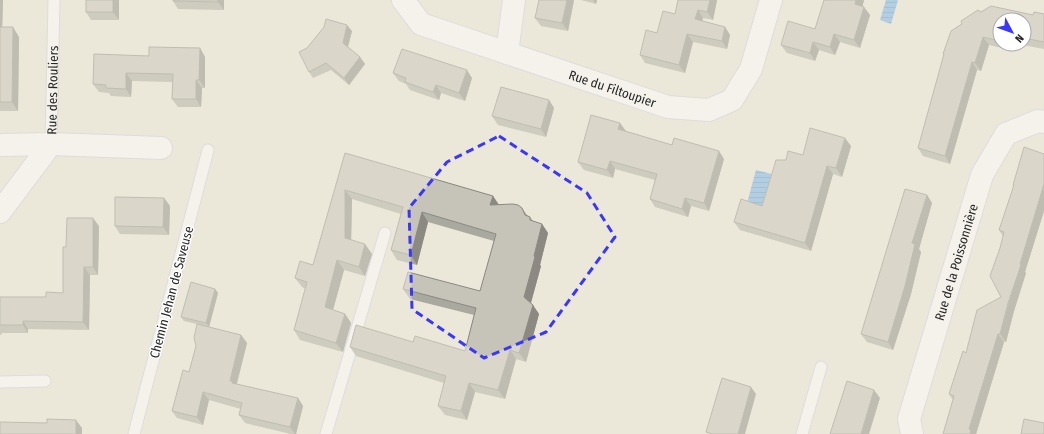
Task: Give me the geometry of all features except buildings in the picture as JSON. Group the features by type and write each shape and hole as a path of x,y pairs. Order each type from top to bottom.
{"street":[{"name":"Rue du Filtoupier","path":"403,0 421,24 668,107 709,110 732,100 751,69 771,0"},
{"path":"507,53 514,0"},
{"name":"Rue de la Poissonnière","path":"912,434 908,419 982,175 1006,134 1038,121 1044,122"},
{"path":"0,145 51,144 161,148"},
{"name":"Rue des Rouliers","path":"0,212 51,144"}],"lane":[{"name":"Rue des Rouliers","path":"51,144 54,0"},
{"name":"Chemin Jehan de Saveuse","path":"134,434 208,150"},
{"path":"326,434 385,233"},
{"path":"802,434 821,367"},
{"path":"0,382 45,381"}],"highlighted area":[{"path":"499,136 587,193 615,237 546,332 484,358 412,309 409,208 447,162"}],"water":[{"path":"886,0 898,0 891,24 880,20"},
{"path":"756,170 779,176 779,217 746,207"}]}
